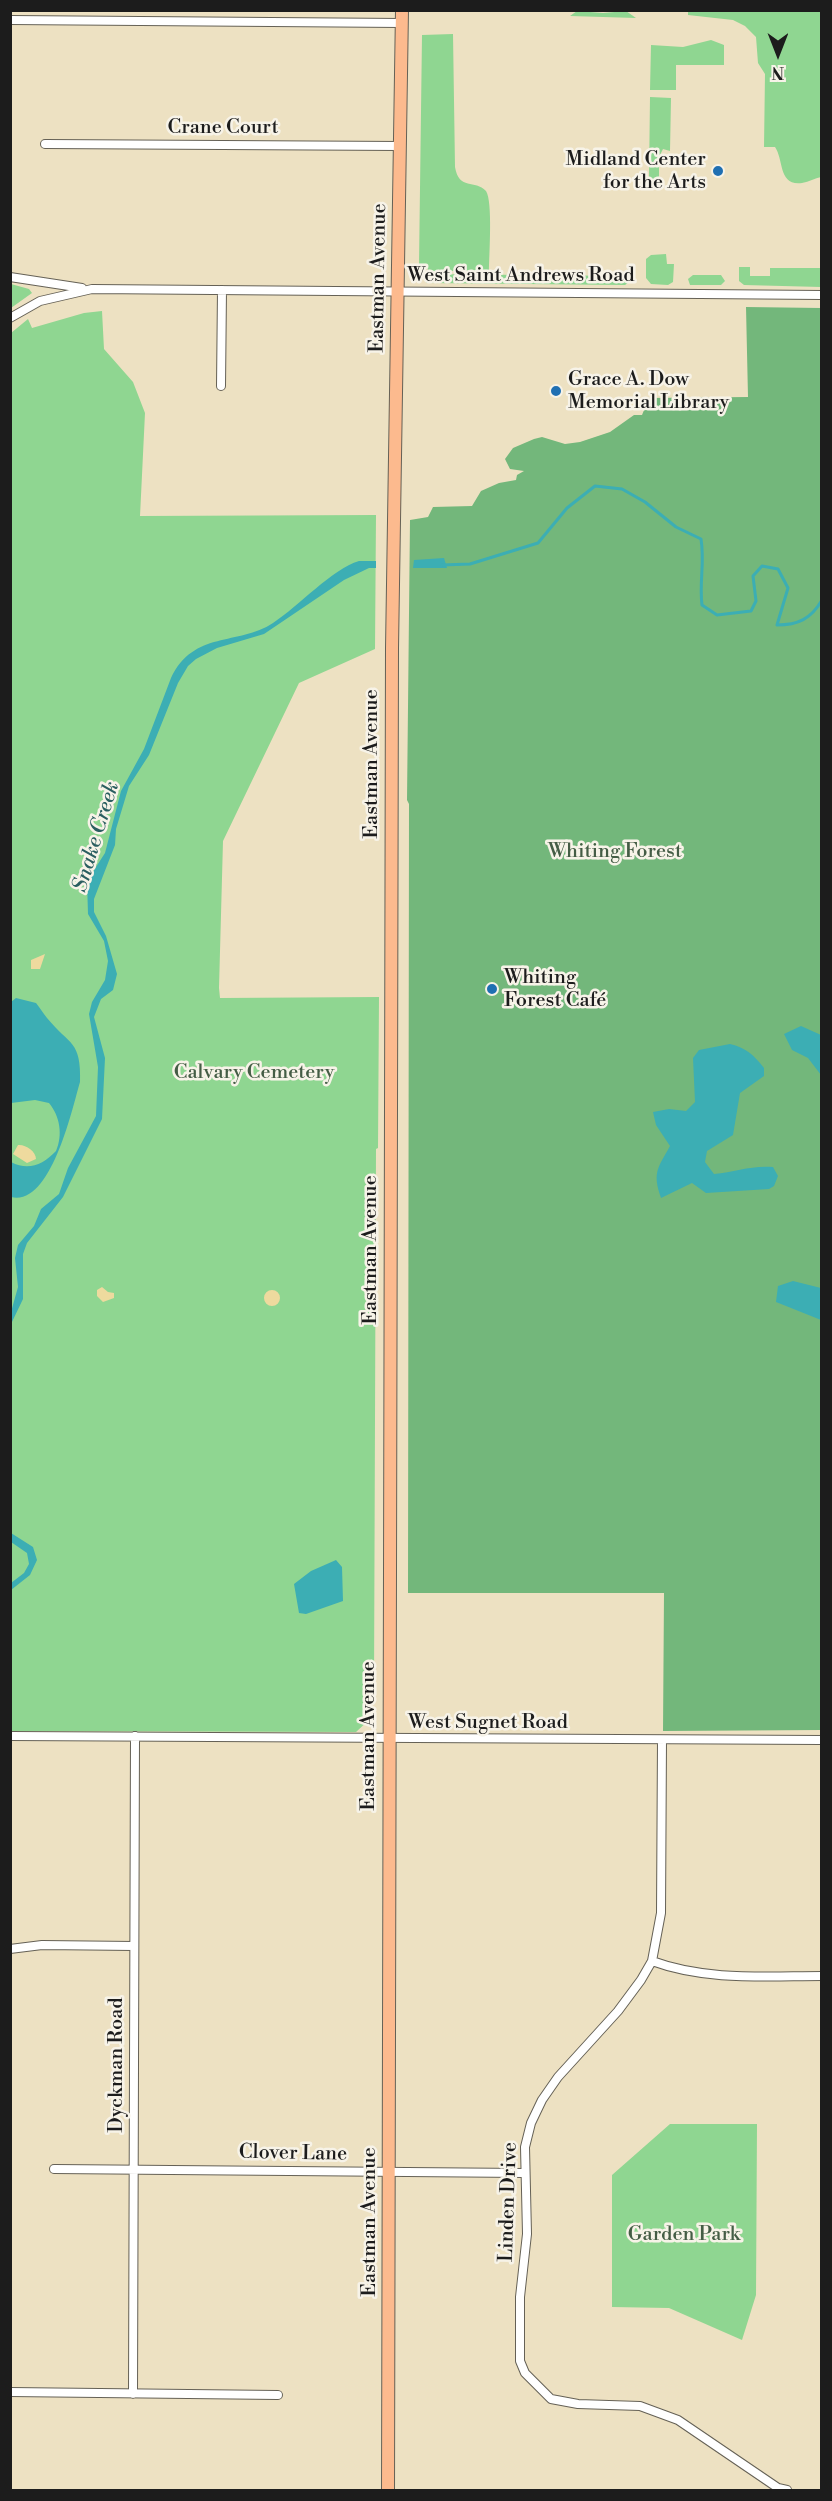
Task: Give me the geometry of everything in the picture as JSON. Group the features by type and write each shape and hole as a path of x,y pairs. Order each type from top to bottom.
{"main road":[{"name":"Eastman Avenue","path":"388,2490 392,636 402,17"}],"street":[{"path":"10,20 402,17"},
{"name":"Crane Court","path":"45,144 400,146"},
{"path":"10,277 92,289"},
{"name":"West Saint Andrews Road","path":"10,318 40,301 92,289 822,296"},
{"path":"220,386 222,290"},
{"name":"Dyckman Road","path":"133,2394 135,1736"},
{"name":"West Sugnet Road","path":"10,1737 822,1740"},
{"name":"Linden Drive","path":"662,1740 662,1913 652,1961 642,1980 618,2011 558,2077 542,2100 531,2123 525,2147 527,2235 518,2334 520,2361 525,2373 551,2398 578,2404 640,2406 678,2420 778,2488 787,2490"},
{"path":"10,1949 42,1945 134,1946"},
{"path":"652,1961 701,1975 822,1976"},
{"name":"Clover Lane","path":"54,2169 524,2173"},
{"path":"10,2392 278,2395"}],"green space":[{"path":"688,10 821,11 821,177 794,183 785,176 775,147 764,147 765,74 758,63 756,37 745,26 733,20 688,15"},
{"path":"577,11 603,13 626,11 636,18 570,16"},
{"path":"453,34 455,167 460,179 482,188 488,197 489,271 428,271 427,265 419,265 422,35"},
{"path":"711,40 724,45 724,65 676,65 676,90 650,90 651,45 683,47"},
{"path":"650,97 671,98 670,151 663,149 659,157 659,184 652,183 649,179"},
{"path":"666,254 667,264 674,264 673,282 668,285 651,284 646,278 646,259 651,255"},
{"path":"629,267 633,270 633,279 625,285 426,283 427,277 425,276 425,274 625,276"},
{"path":"739,267 750,267 750,276 770,276 770,268 821,268 821,287 744,285 739,281"},
{"path":"693,275 721,275 725,281 721,285 690,285 688,279"},
{"path":"11,284 29,289 32,293 11,308"},
{"name":"Whiting Forest","path":"746,307 821,308 821,1730 663,1731 664,1593 408,1593 409,804 407,800 410,520 428,517 433,507 472,506 481,491 499,483 516,480 517,475 524,471 510,469 505,459 513,448 534,439 542,437 565,444 580,442 610,432 634,415 642,415 649,398 748,397"},
{"name":"Calvary Cemetery","path":"102,311 104,349 133,382 145,413 140,516 376,515 375,649 299,683 223,841 219,988 220,998 379,997 378,1148 376,1149 374,1687 370,1719 356,1732 11,1731 11,333 28,319 32,328 84,313"},
{"name":"Garden Park","path":"670,2124 757,2124 756,2295 742,2340 669,2308 612,2307 612,2175"}],"sand":[{"path":"45,954 40,969 31,969 31,960"},
{"path":"18,1145 30,1149 36,1159 27,1163 13,1154"},
{"path":"102,1287 114,1293 114,1298 103,1302 97,1296 97,1290"},
{"path":"269,1290 275,1290 280,1298 278,1304 269,1306 264,1301 264,1295"}],"water":[{"path":"444,558 447,568 413,568 414,560"},
{"path":"359,561 376,561 376,568 369,568 344,580 264,634 217,648 188,666 178,683 149,755 129,786 116,829 115,845 94,899 94,912 106,936 117,974 113,990 101,999 94,1017 105,1058 102,1119 63,1197 27,1243 23,1254 23,1299 11,1324 11,1312 18,1287 15,1258 18,1245 34,1226 41,1209 59,1194 68,1168 96,1116 98,1067 89,1014 92,1002 105,980 108,961 104,941 88,914 87,881 105,853 121,791 144,749 171,678 192,652 218,641 260,630 273,623 338,572"},
{"path":"16,998 36,1003 72,1045 78,1058 80,1082 58,1153 48,1172 38,1187 25,1196 11,1197 11,1162 29,1166 46,1160 56,1151 60,1132 56,1114 49,1103 35,1100 11,1103 11,1002"},
{"path":"801,1026 821,1035 821,1075 808,1058 792,1050 784,1034"},
{"path":"730,1044 741,1047 753,1055 764,1068 764,1076 740,1093 733,1135 707,1151 705,1162 714,1174 773,1167 778,1176 774,1186 769,1189 706,1193 692,1183 661,1198 657,1182 658,1170 670,1146 656,1125 653,1112 669,1109 686,1111 695,1102 693,1058 699,1050"},
{"path":"793,1281 821,1288 821,1320 776,1302 778,1286"},
{"path":"11,1533 33,1547 37,1560 30,1575 11,1590 11,1583 24,1573 29,1564 27,1553 11,1542"},
{"path":"336,1560 342,1567 343,1601 306,1614 299,1613 294,1584 311,1571"}],"waterway":[{"name":"Snake Creek","path":"442,565 470,564 538,543 567,508 595,486 622,489 645,502 676,527 701,539 702,605 717,615 751,611 756,601 753,576 762,566 778,569 788,588 777,625 803,620 822,600"}],"place":[{"name":"Midland Center for the Arts","path":"718,171"},
{"name":"Grace A. Dow Memorial Library","path":"556,391"},
{"name":"Whiting Forest Café","path":"492,989"}]}
